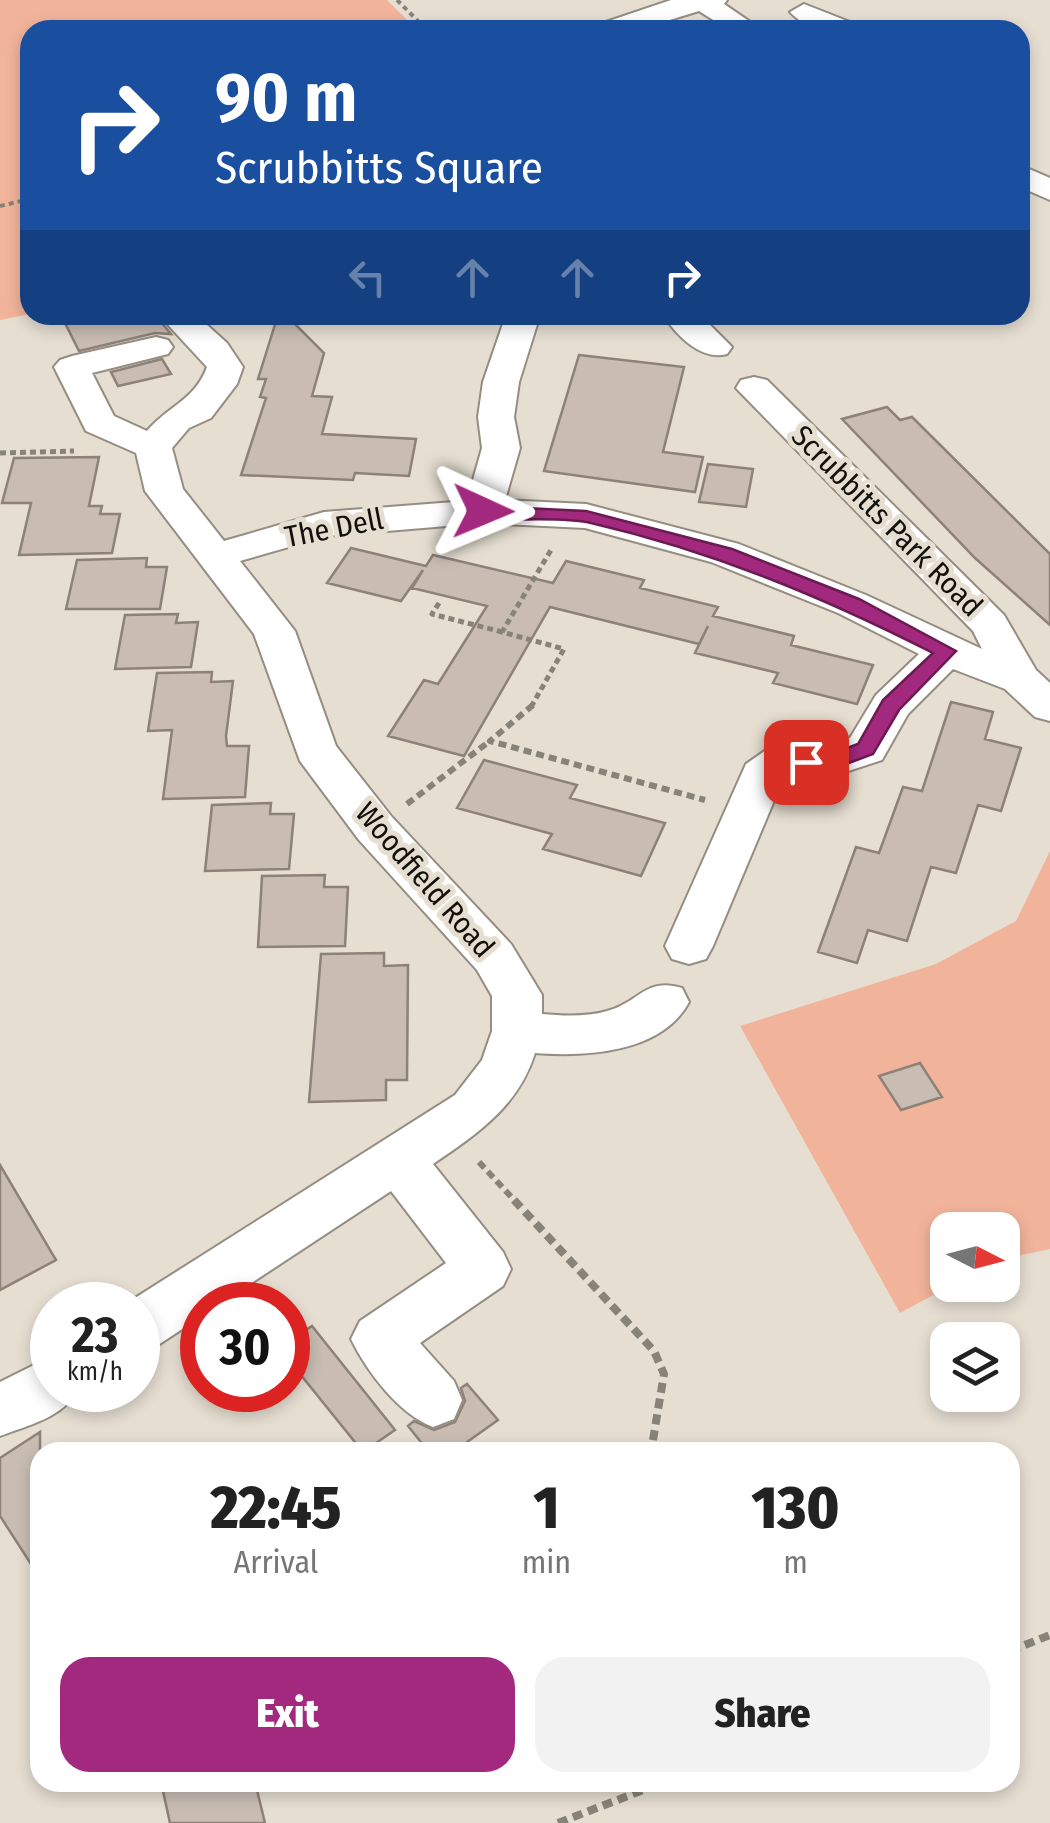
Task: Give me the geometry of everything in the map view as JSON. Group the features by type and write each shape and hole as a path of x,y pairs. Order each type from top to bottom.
{"street":[{"path":"640,20 712,1 710,7 729,20"},
{"path":"804,12 822,20"},
{"path":"156,347 72,367 100,423 165,434 198,410 218,384 225,367 216,350 187,325"},
{"path":"483,511 500,448 496,417 502,382 520,325"},
{"path":"691,325 715,347"},
{"name":"Scrubbitts Park Road","path":"754,388 989,624 1035,693"},
{"name":"Woodfield Road","path":"165,434 164,491 184,522 218,555 274,631 316,750 375,828 494,956 517,995 517,1032"},
{"name":"The Dell","path":"218,555 324,524 483,511 572,514 725,553 852,604 1035,693"},
{"path":"689,946 762,775 782,761 830,762 866,749 891,705 946,651"},
{"path":"160,1313 472,1110 505,1068 517,1032 574,1038 612,1033 643,1020 664,1002"},
{"path":"398,1158 483,1270 380,1338 434,1400"},
{"path":"0,1409 30,1393"}],"path":[{"path":"397,0 417,20"},
{"path":"502,632 572,514"},
{"path":"375,828 531,708 564,648 432,614 439,602"},
{"path":"490,742 746,812"},
{"path":"447,1127 654,1352 664,1374 653,1442"},
{"path":"1020,1647 1050,1636"},
{"path":"558,1823 638,1792"}],"shaded area":[{"path":"0,0 387,0 407,20 20,20 20,316 0,320"},
{"path":"1050,851 1050,1249 1020,1255 1020,1212 930,1212 930,1297 900,1313 740,1026 936,964 1016,921"}],"building":[{"path":"66,325 163,325 171,334 155,333 79,351"},
{"path":"275,325 296,325 324,353 312,396 332,397 322,434 416,439 409,476 355,473 353,480 241,475 266,398 260,397 266,379 258,379"},
{"path":"579,355 684,367 663,452 703,457 695,492 544,471"},
{"path":"162,359 171,374 118,386 111,372"},
{"path":"887,407 900,420 912,417 1050,554 1050,625 975,558 842,419"},
{"path":"99,457 89,506 102,506 100,514 120,514 112,553 19,555 31,503 2,503 14,458"},
{"path":"708,464 753,469 746,507 699,502"},
{"path":"351,548 426,566 433,555 553,583 566,561 644,580 640,588 718,607 713,616 794,636 791,645 873,665 857,704 773,683 778,673 695,653 708,626 699,644 550,607 464,756 388,736 424,680 438,684 487,606 412,588 423,570 401,601 327,583"},
{"path":"147,558 146,567 167,567 160,609 66,609 77,560"},
{"path":"178,614 176,623 198,622 191,667 115,669 125,615"},
{"path":"212,672 211,682 233,681 227,746 249,746 245,797 163,799 172,730 148,731 157,673"},
{"path":"951,702 993,712 985,739 1021,748 1001,811 978,805 956,873 931,867 907,941 868,930 857,963 818,952 856,847 879,853 903,787 922,791"},
{"path":"484,760 577,785 570,798 665,823 641,876 543,849 552,834 457,808"},
{"path":"271,803 270,814 294,814 289,869 205,871 212,805"},
{"path":"325,875 324,887 348,887 345,946 258,947 262,876"},
{"path":"384,953 384,966 408,965 407,1080 386,1080 386,1100 309,1102 321,954"},
{"path":"920,1063 942,1097 901,1110 879,1076"},
{"path":"0,1165 56,1260 0,1290"},
{"path":"312,1326 395,1430 378,1442 355,1442 310,1386"},
{"path":"467,1384 498,1420 467,1442 421,1442 408,1426 414,1421 434,1430 455,1422 465,1401 461,1388"},
{"path":"40,1432 40,1442 30,1442 30,1562 0,1516 0,1458"},
{"path":"163,1792 257,1792 265,1823 170,1823"}],"route":[{"path":"483,511 586,516 725,553 852,604 946,651 891,705 866,749 830,762 806,762"}]}
